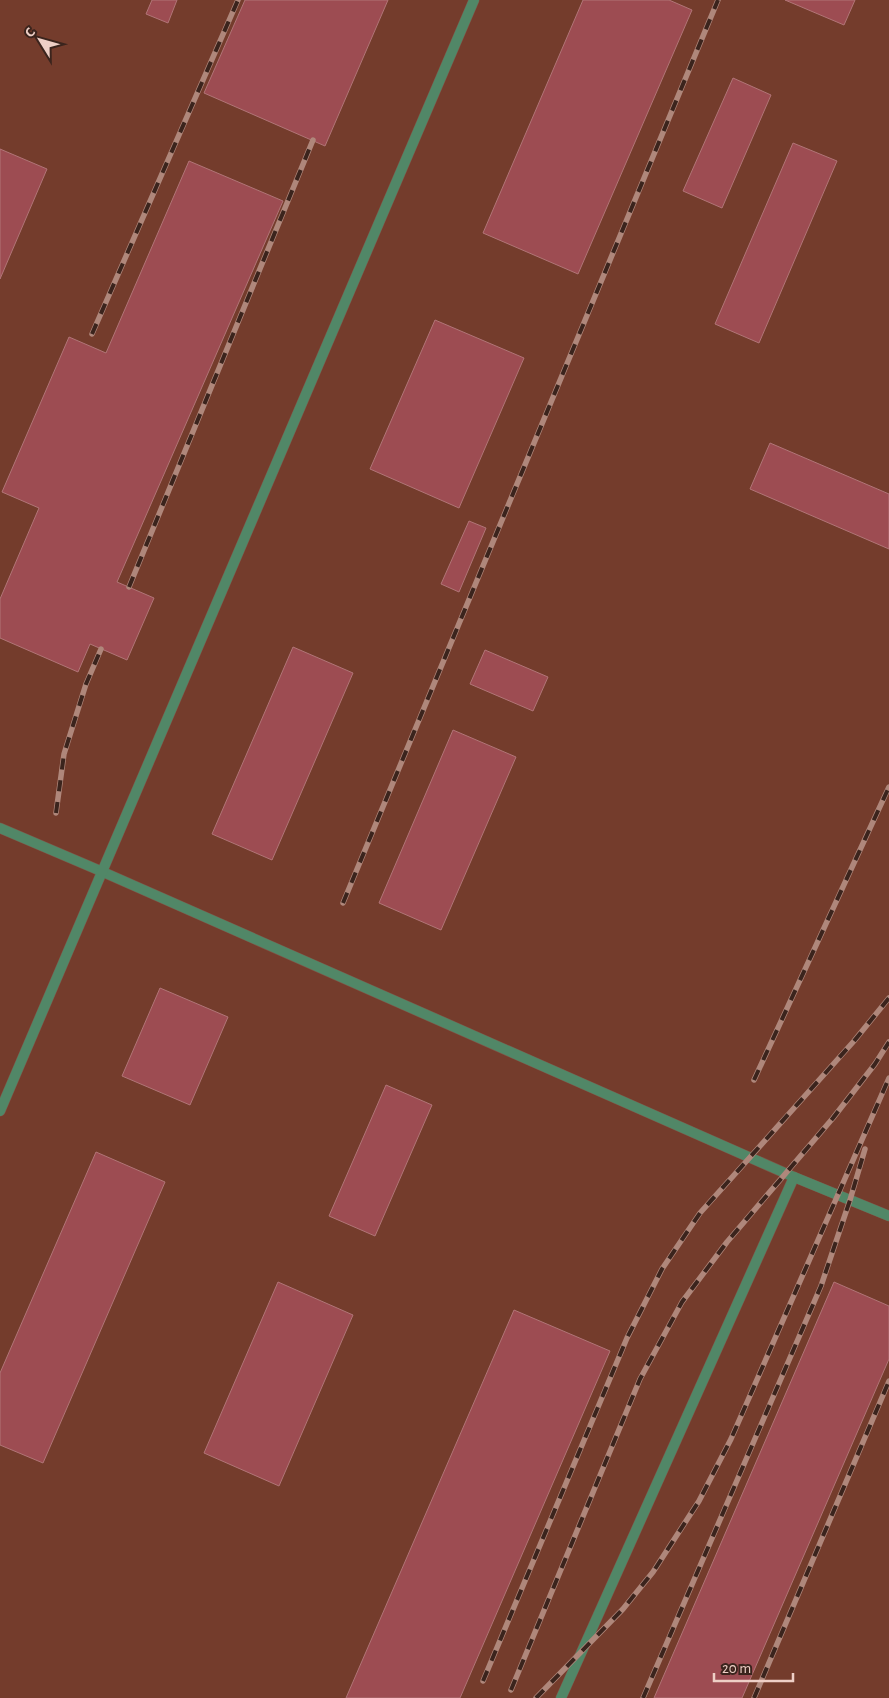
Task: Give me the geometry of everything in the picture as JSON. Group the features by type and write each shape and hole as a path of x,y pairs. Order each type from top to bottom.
{"lane":[{"path":"0,1111 474,0"},
{"path":"0,828 794,1177 889,1216"},
{"path":"561,1698 794,1177"}],"shaded area":[{"path":"0,0 889,0 889,1698 0,1698"}],"building":[{"path":"152,0 177,0 168,23 146,14"},
{"path":"245,0 388,0 325,146 204,93"},
{"path":"583,0 669,0 692,10 578,274 483,233"},
{"path":"785,0 855,0 844,25"},
{"path":"733,78 771,95 722,208 683,191"},
{"path":"793,143 837,161 759,343 715,324"},
{"path":"0,149 47,169 0,279"},
{"path":"189,161 283,201 117,582 154,598 127,660 90,644 78,672 0,638 0,599 39,508 2,492 69,337 106,353"},
{"path":"435,320 524,358 459,508 370,469"},
{"path":"770,443 889,494 889,549 750,489"},
{"path":"469,521 486,528 459,592 441,584"},
{"path":"293,647 353,673 272,860 212,834"},
{"path":"485,650 548,677 533,711 470,684"},
{"path":"453,730 516,757 441,930 379,903"},
{"path":"160,988 228,1017 190,1105 122,1076"},
{"path":"386,1085 432,1105 375,1236 329,1216"},
{"path":"96,1152 165,1182 43,1463 0,1445 0,1373"},
{"path":"278,1282 353,1315 279,1486 204,1453"},
{"path":"834,1282 889,1306 889,1359 742,1698 654,1698"},
{"path":"514,1310 610,1351 460,1698 346,1698"}],"railway":[{"path":"92,334 238,0"},
{"path":"343,903 718,0"},
{"path":"129,587 313,140"},
{"path":"56,813 64,754 86,684 101,649"},
{"path":"754,1080 889,787"},
{"path":"483,1681 627,1338 662,1269 700,1213 854,1041 889,998"},
{"path":"511,1690 640,1379 682,1302 727,1242 833,1118 875,1064 889,1042"},
{"path":"536,1698 623,1609 653,1572 699,1501 731,1439 889,1078"},
{"path":"643,1698 821,1286 865,1149"},
{"path":"754,1698 889,1381"}]}
